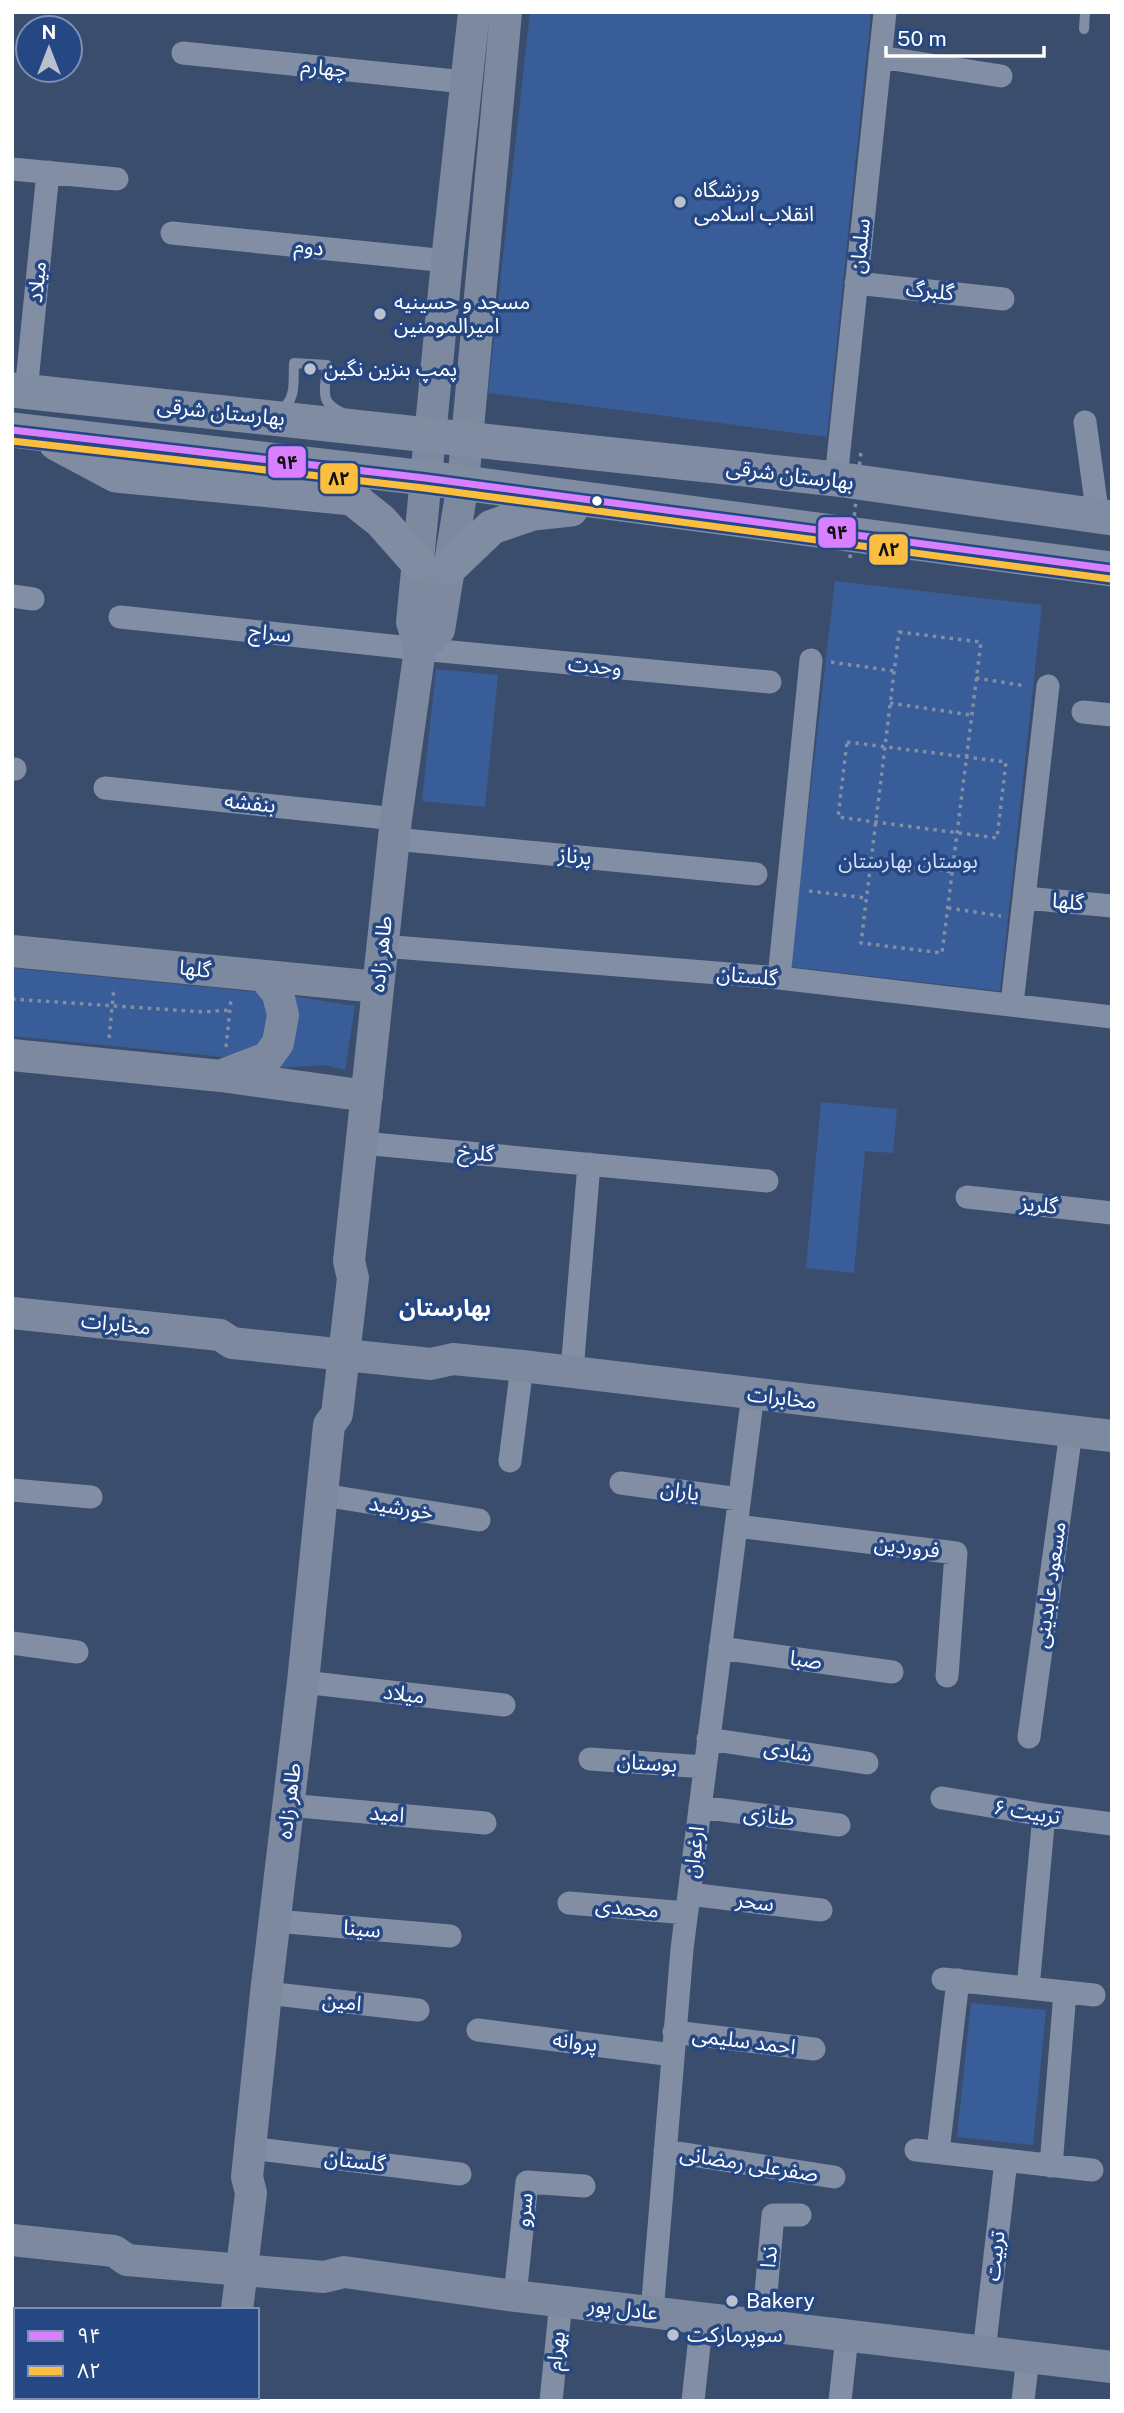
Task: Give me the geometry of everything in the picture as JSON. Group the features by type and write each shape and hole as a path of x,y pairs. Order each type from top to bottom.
{"main road":[{"name":"طاهر زاده","path":"434,565 425,478 428,413 474,12"},
{"name":"طاهر زاده","path":"222,2308 251,2193 249,2163 266,1993 323,1495 329,1425 323,1413 336,1347 339,1276 349,1261 395,829 421,649 412,622 463,483 506,12"},
{"name":"بهارستان شرقی","path":"19,391 262,416 428,413"},
{"path":"428,413 467,439"},
{"path":"25,431 116,475 352,498 434,565 492,527 533,513 622,504"},
{"name":"بهارستان شرقی","path":"25,431 425,478"},
{"name":"بهارستان شرقی","path":"467,439 836,480 1105,518"},
{"path":"425,478 1112,569"},
{"name":"گلها","path":"12,951 378,987"},
{"path":"223,1067 267,1059 278,1043 283,1015 278,994 264,976"},
{"path":"12,1055 223,1067 367,1096"},
{"name":"مخابرات","path":"12,1312 219,1335 232,1329 431,1364 453,1359 572,1371 1112,1436"},
{"name":"عادل پور","path":"12,2240 114,2251 127,2244 235,2262 328,2263 344,2272 515,2296 1112,2367"},
{"name":"طاهر زاده","path":"235,2262 237,2308"}],"street":[{"name":"سلمان","path":"836,480 884,12"},
{"name":"چهارم","path":"183,53 465,82"},
{"path":"880,57 1001,76"},
{"path":"12,169 117,179"},
{"name":"میلاد","path":"19,391 48,172"},
{"name":"دوم","path":"172,233 447,261"},
{"name":"گلبرگ","path":"856,283 1003,299"},
{"path":"1085,422 1105,518"},
{"name":"سراج","path":"120,617 421,649"},
{"name":"وحدت","path":"421,649 770,682"},
{"path":"779,978 818,661"},
{"path":"1012,1004 1025,898 1041,687"},
{"path":"1083,712 1112,715"},
{"name":"بنفشه","path":"105,788 395,829"},
{"name":"پرناز","path":"395,829 756,874"},
{"name":"گلها","path":"1025,898 1112,906"},
{"name":"گلستان","path":"382,946 779,978 1112,1017"},
{"name":"گلرخ","path":"362,1143 767,1181"},
{"path":"572,1371 589,1164"},
{"name":"گلریز","path":"967,1197 1112,1213"},
{"path":"510,1461 522,1366"},
{"name":"ارغوان","path":"652,2312 687,1903 753,1394"},
{"name":"مسعود عابدینی","path":"1029,1737 1071,1432"},
{"name":"یاران","path":"621,1483 739,1499"},
{"path":"12,1490 91,1497"},
{"name":"خورشید","path":"323,1495 478,1520"},
{"name":"فروردین","path":"736,1526 956,1552 947,1676"},
{"path":"12,1643 78,1652"},
{"name":"صبا","path":"720,1648 892,1672"},
{"name":"میلاد","path":"303,1682 504,1705"},
{"name":"شادی","path":"709,1739 867,1763"},
{"name":"بوستان","path":"590,1759 705,1767"},
{"name":"تربیت ۶","path":"942,1798 1112,1824"},
{"name":"امید","path":"288,1805 485,1824"},
{"name":"طنازی","path":"700,1807 839,1825"},
{"path":"1028,1988 1044,1815"},
{"name":"محمدی","path":"569,1903 687,1903"},
{"name":"سحر","path":"687,1903 821,1910"},
{"name":"سینا","path":"275,1921 450,1936"},
{"path":"1092,2171 927,2151 950,1980 1094,1995"},
{"path":"1051,2166 1065,1992"},
{"name":"امین","path":"266,1993 418,2010"},
{"name":"پروانه","path":"478,2030 674,2043"},
{"name":"احمد سلیمی","path":"674,2043 814,2049"},
{"name":"صفرعلی رمضانی","path":"665,2151 834,2177"},
{"name":"تربیت","path":"984,2352 1006,2160"},
{"name":"گلستان","path":"249,2163 460,2174"},
{"name":"سرو","path":"515,2296 527,2182 584,2186"},
{"name":"ندا","path":"763,2326 773,2215 800,2215"},
{"name":"بهرام","path":"551,2401 561,2301"},
{"path":"693,2401 702,2318"},
{"path":"840,2401 847,2336"},
{"path":"1023,2401 1028,2357"}],"lane":[{"path":"1084,29 1085,12"},
{"path":"262,416 289,405 292,399 294,363 327,365 325,400 328,406 355,414"}],"path":[{"path":"850,558 861,451"},
{"path":"899,632 981,642 976,678 942,953 861,943 899,632"},
{"path":"818,661 894,671"},
{"path":"976,678 1041,687"},
{"path":"890,703 972,715"},
{"path":"847,742 885,747 1006,762 997,838 838,817 847,742"},
{"path":"871,861 952,872"},
{"path":"789,888 866,898"},
{"path":"948,908 1007,917"},
{"path":"109,1046 114,978"},
{"path":"223,1067 232,990"},
{"path":"12,999 204,1012 230,1010"}],"green space":[{"name":"ورزشگاه انقلاب اسلامی","path":"530,12 871,12 827,437 488,393"},
{"name":"بوستان بهارستان","path":"835,581 1042,605 1000,991 790,967"},
{"path":"436,669 498,675 485,807 422,801"},
{"path":"12,968 266,993 271,1016 265,1036 247,1054 225,1057 12,1036"},
{"path":"293,996 355,1006 345,1070 324,1065 275,1068"},
{"path":"821,1102 897,1109 893,1153 865,1151 854,1273 806,1268"},
{"path":"971,2003 1046,2010 1033,2145 957,2137"}],"transit line":[{"name":"۹۴","path":"12,430 425,478 1112,569"},
{"name":"۸۲","path":"12,441 424,488 1111,579"}],"place":[{"name":"ورزشگاه انقلاب اسلامی","path":"680,202"},
{"name":"مسجد و حسینیه امیرالمومنین","path":"380,314"},
{"name":"پمپ بنزین نگین","path":"310,369"},
{"name":"Bakery","path":"732,2301"},
{"name":"سوپرمارکت","path":"673,2335"}],"district":[{"name":"بهارستان","path":"445,1308"}]}
